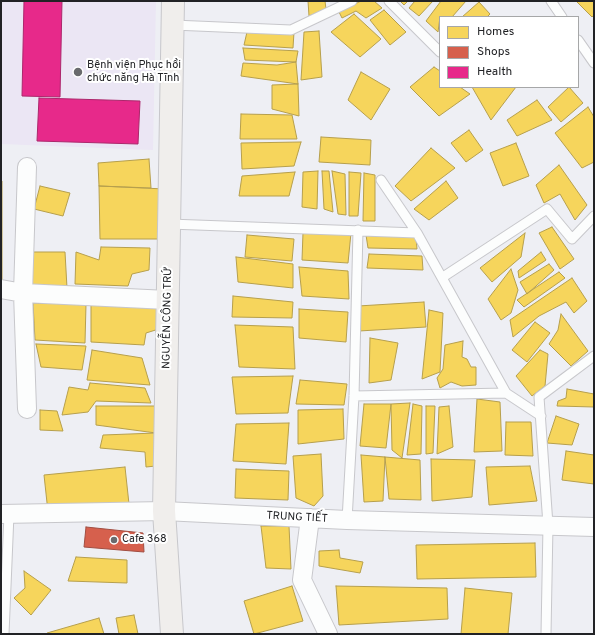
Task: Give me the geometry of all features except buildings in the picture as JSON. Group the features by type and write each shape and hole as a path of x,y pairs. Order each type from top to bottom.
{"main road":[{"name":"NGUYỄN CÔNG TRỨ","path":"172,634 164,512 173,1"}],"street":[{"path":"27,167 23,293 27,409"},
{"path":"1,289 23,293 168,300"},
{"name":"TRUNG TIẾT","path":"5,514 164,512 347,520 594,527"},
{"path":"310,518 302,580 328,634"}],"lane":[{"path":"173,25 291,30 352,1"},
{"path":"390,1 439,51"},
{"path":"551,1 561,16"},
{"path":"579,41 594,63"},
{"path":"381,180 418,233 506,393 541,416"},
{"path":"443,277 547,209 572,239 594,216"},
{"path":"169,224 418,233"},
{"path":"347,520 354,396 358,230"},
{"path":"546,634 548,525 540,397 594,356"},
{"path":"354,396 506,393"},
{"path":"4,634 5,514"}],"shaded area":[{"name":"Bệnh viện Phục hồi chức năng Hà Tĩnh","path":"1,1 156,1 153,150 1,144"}],"place":[{"name":"Bệnh viện Phục hồi chức năng Hà Tĩnh","path":"78,72"},
{"name":"Cafe 368","path":"114,540"}]}
